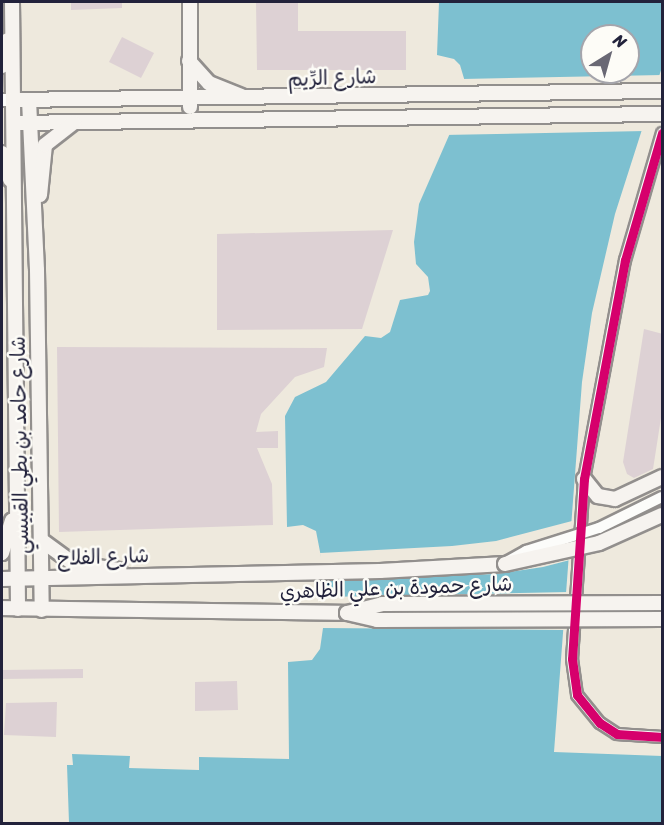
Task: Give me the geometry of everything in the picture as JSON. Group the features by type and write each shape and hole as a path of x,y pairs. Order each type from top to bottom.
{"main road":[{"name":"شارع حامد بن بطي القبيسي","path":"12,2 8,123 15,235 18,609"},
{"path":"190,2 190,121"},
{"path":"2,66 12,18"},
{"path":"189,62 217,87 252,100"},
{"name":"شارع الرِّيم","path":"8,100 190,101 663,91"},
{"name":"شارع حامد بن بطي القبيسي","path":"29,100 37,270 42,610"},
{"name":"شارع الرِّيم","path":"8,123 663,114"},
{"path":"37,270 41,161 45,146 75,122"},
{"path":"2,153 13,184"},
{"path":"2,226 15,235"},
{"path":"584,479 598,496 615,499 663,477"},
{"path":"2,553 16,508"},
{"name":"شارع حمودة بن علي الظاهري","path":"170,574 380,571 505,564 592,546 663,515"},
{"path":"41,540 63,559 82,566 170,574"},
{"name":"شارع الفلاح","path":"2,579 170,574"},
{"name":"شارع حمودة بن علي الظاهري","path":"42,610 347,612 382,604 663,603"},
{"path":"2,608 42,610"},
{"path":"347,612 377,620 663,617"}],"street":[{"path":"663,133 625,260 584,479 574,615 573,680 586,709 617,734 663,737"},
{"name":"شارع حمودة بن علي الظاهري","path":"505,564 519,554 599,528 663,497"},
{"path":"574,615 663,617"}],"water":[{"path":"439,2 662,2 662,67 615,214 592,313 582,382 554,752 662,756 662,823 69,823 67,765 73,765 72,754 130,756 129,768 199,770 199,757 289,759 288,662 312,660 320,649 328,593 316,531 303,525 287,527 285,416 295,397 326,382 365,336 381,338 390,332 400,300 428,295 430,291 428,277 416,264 414,242 419,204 468,92 460,65 454,59 437,55"}],"pier":[{"path":"640,75 662,75 645,131 443,135 465,91 462,79 580,77 580,84 640,84"},
{"path":"572,521 570,560 543,567 496,574 323,580 320,553 452,546 496,541"},
{"path":"568,592 565,630 322,628 325,597"}],"building":[{"path":"71,2 122,2 122,8 71,10"},
{"path":"256,2 298,2 298,31 406,31 406,70 257,70"},
{"path":"122,37 154,53 141,78 109,62"},
{"path":"393,230 362,329 217,330 217,234"},
{"path":"644,329 663,334 663,405 653,469 634,478 627,474 623,462"},
{"path":"57,347 327,348 324,367 295,377 261,414 256,432 278,431 278,448 257,448 272,484 273,525 59,532"},
{"path":"83,669 83,678 2,679 2,670"},
{"path":"237,681 238,710 195,711 195,682"},
{"path":"57,702 56,737 4,735 6,703"}],"cycle path":[{"path":"662,133 625,260 584,479 572,659 577,695 600,723 617,734 662,737"}]}
